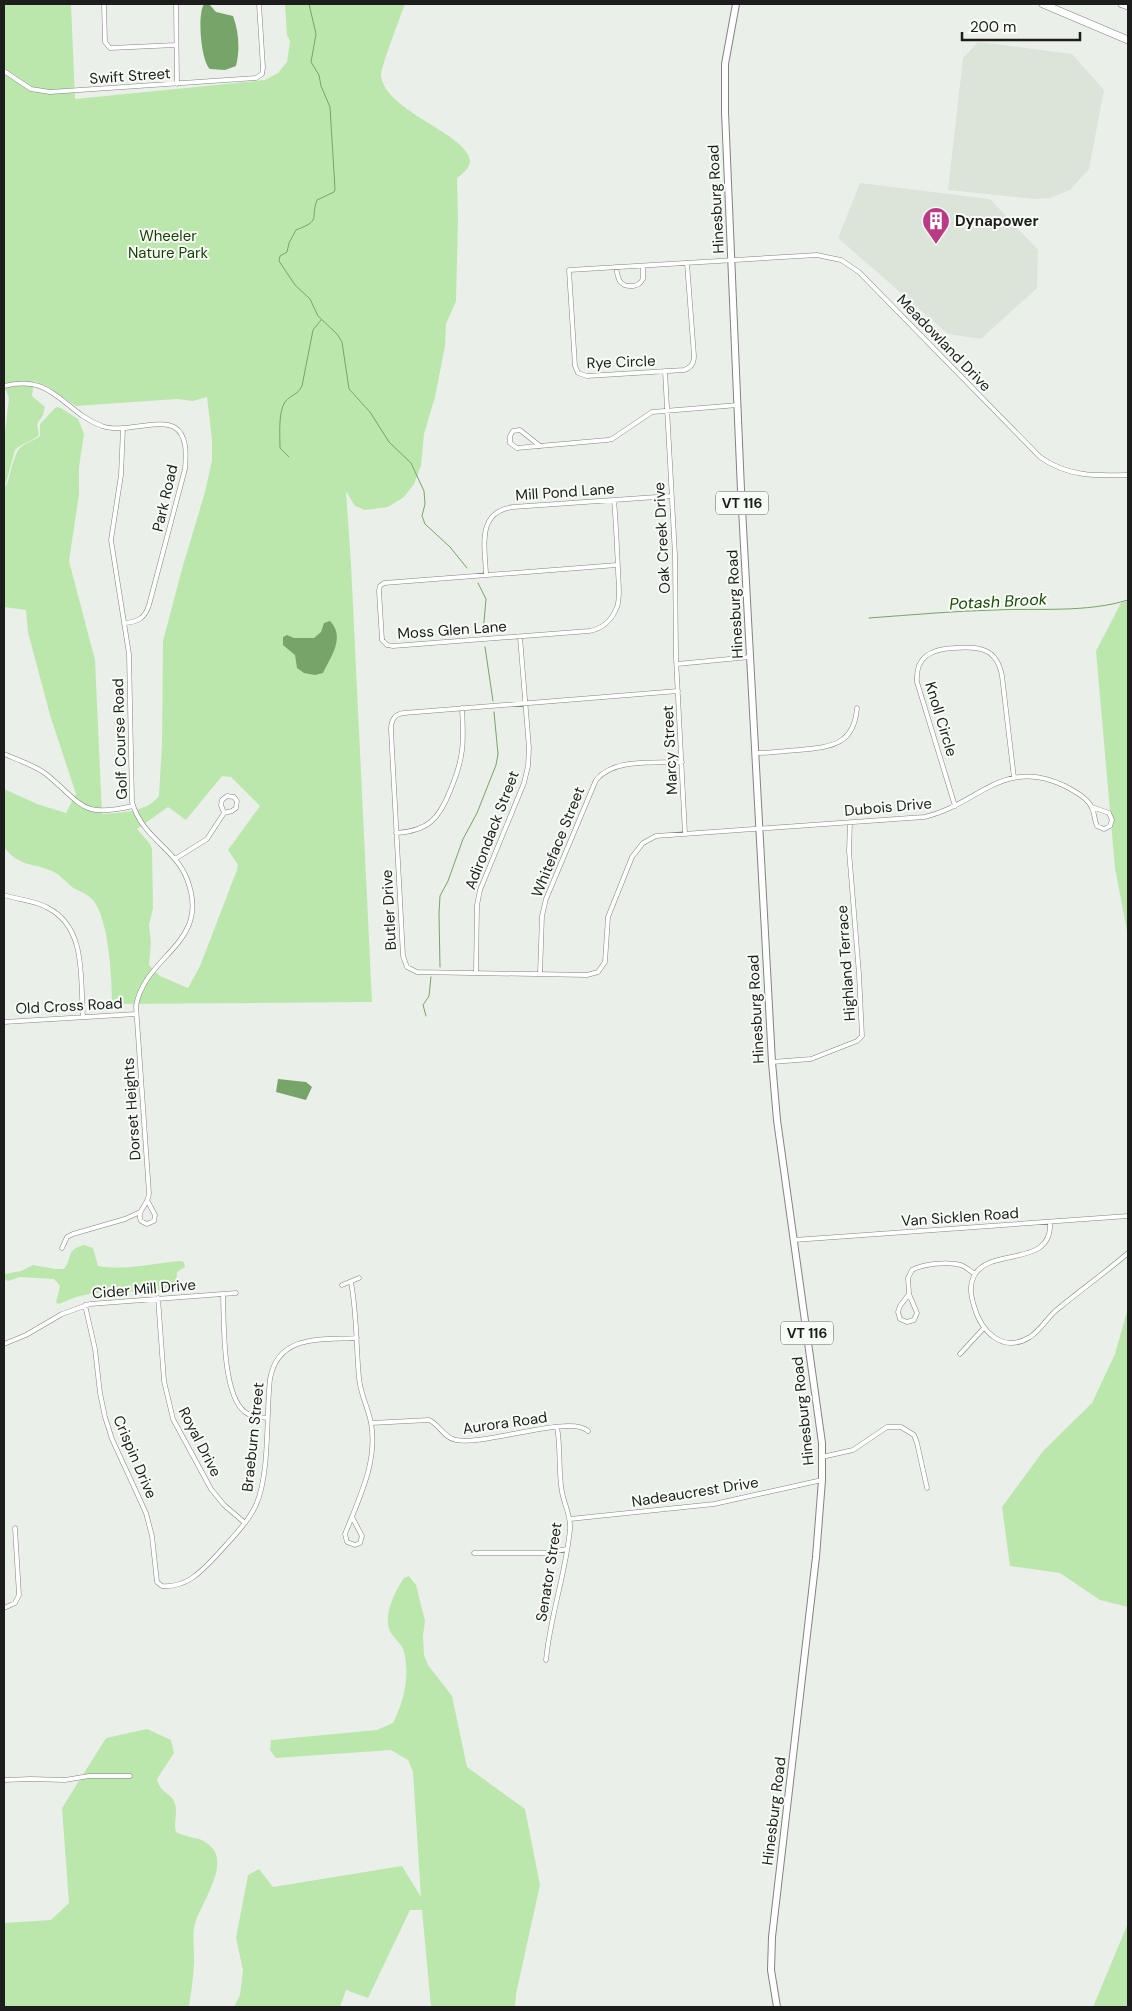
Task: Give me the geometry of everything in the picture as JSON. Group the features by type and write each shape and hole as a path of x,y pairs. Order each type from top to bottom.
{"highway":[{"path":"1043,4 1128,40"},
{"path":"1122,4 1128,6"}],"main road":[{"name":"Hinesburg Road","path":"736,4 728,40 724,88 758,830 777,1120 822,1457 816,1557 772,1937 771,1970 776,2007"}],"street":[{"path":"104,4 105,42 110,48 176,45"},
{"path":"176,4 177,84"},
{"name":"Swift Street","path":"4,71 31,89 50,92 256,78 262,74 263,65 259,4"},
{"name":"Meadowland Drive","path":"732,260 817,255 841,260 860,272 1040,457 1058,468 1078,474 1095,476 1128,475"},
{"name":"Rye Circle","path":"686,263 694,361 690,368 666,372 580,375 576,370 569,270 732,260"},
{"path":"616,267 619,281 622,284 636,285 643,279 643,266"},
{"name":"Oak Creek Drive","path":"666,372 676,592 676,664"},
{"name":"Park Road","path":"4,386 22,383 40,386 96,424 108,428 164,425 174,427 182,438 186,457 182,482 148,610 140,619 125,623"},
{"path":"540,446 520,430 513,431 510,436 510,443 516,447 540,446 610,439 650,413 738,405"},
{"name":"Golf Course Road","path":"123,428 121,475 111,540 130,666 132,790 134,806 145,829 174,859 184,873 191,892 191,919 186,932 179,944 153,971 142,986 136,1014"},
{"name":"Mill Pond Lane","path":"486,574 485,530 490,519 500,510 513,507 671,496"},
{"name":"Moss Glen Lane","path":"614,500 618,565 619,596 617,607 609,620 602,626 589,631 393,646 383,642 379,591 380,586 384,583 618,565"},
{"name":"Adirondack Street","path":"476,973 477,904 480,890 524,783 528,766 529,748 520,636"},
{"name":"Knoll Circle","path":"955,806 917,682 917,672 921,662 934,650 975,647 986,650 997,661 1002,676 1014,778"},
{"path":"676,664 750,656"},
{"name":"Marcy Street","path":"676,664 685,834"},
{"name":"Butler Drive","path":"678,690 404,713 398,714 392,720 390,730 403,956 406,966 417,972 592,975 601,970 605,962 608,917 635,852 643,843 651,838 685,834 758,830"},
{"path":"396,833 414,831 424,827 433,821 443,807 462,760 464,738 462,708"},
{"path":"755,753 813,748 839,743 852,730 857,708"},
{"path":"4,754 39,770 75,801 89,809 111,811 134,806"},
{"name":"Whiteface Street","path":"540,974 542,916 546,898 596,780 604,771 618,766 682,762"},
{"name":"Dubois Drive","path":"758,830 919,818 940,813 989,786 1014,778 1036,778 1055,782 1078,794 1092,807 1111,815 1112,821 1108,827 1102,828 1096,825 1092,807"},
{"path":"174,859 207,839 224,813 236,808 237,801 234,797 227,796 223,798 221,805 224,813"},
{"name":"Highland Terrace","path":"772,1062 814,1059 862,1036 860,982 849,851 850,822"},
{"path":"4,895 47,907 57,913 70,926 76,938 79,951 83,1017"},
{"name":"Old Cross Road","path":"4,1022 136,1014"},
{"name":"Dorset Heights","path":"136,1014 149,1187 148,1202 154,1213 154,1220 147,1224 142,1223 139,1217 140,1212"},
{"path":"62,1248 67,1237 126,1219 140,1212 148,1202"},
{"name":"Van Sicklen Road","path":"794,1240 1128,1216"},
{"path":"1050,1222 1048,1237 1040,1247 988,1264 975,1274 971,1286 971,1295 977,1317 983,1328 1001,1341 1017,1342 1027,1338 1041,1328 1059,1307 1128,1253"},
{"path":"909,1294 898,1312 900,1319 907,1322 914,1320 917,1313 909,1294 909,1275 912,1270 918,1267 956,1264 975,1274"},
{"path":"342,1285 359,1278"},
{"path":"351,1282 360,1384 371,1423 372,1448 369,1469 352,1517 345,1537 348,1543 355,1545 360,1543 362,1536 352,1517"},
{"name":"Cider Mill Drive","path":"4,1344 21,1338 62,1314 85,1305 236,1293"},
{"path":"223,1294 228,1375 233,1395 239,1406 246,1413 267,1418"},
{"name":"Royal Drive","path":"158,1298 164,1381 174,1419 211,1489 224,1505 245,1523"},
{"name":"Crispin Drive","path":"85,1305 95,1349 105,1417 116,1449 144,1506 152,1536 157,1582 162,1586"},
{"path":"960,1354 983,1328"},
{"name":"Braeburn Street","path":"162,1586 184,1582 199,1574 245,1523 253,1511 260,1493 264,1474 267,1418 272,1371 276,1360 286,1350 306,1340 357,1338"},
{"name":"Aurora Road","path":"371,1423 429,1420 436,1424 447,1436 455,1440 464,1441 557,1427 579,1426 588,1431"},
{"name":"Senator Street","path":"546,1660 556,1597 567,1549 570,1519 562,1491 557,1427"},
{"path":"822,1457 853,1450 887,1427 901,1427 914,1435 927,1488"},
{"name":"Nadeaucrest Drive","path":"570,1519 714,1504 822,1480"},
{"path":"4,1608 14,1603 19,1595 16,1528"},
{"path":"474,1553 545,1553 567,1549"},
{"path":"4,1780 65,1780 89,1776 130,1776"}],"shaded area":[{"path":"204,4 209,4 216,12 233,16 237,28 238,41 236,66 225,70 210,69 207,64 202,48 200,27"},
{"path":"978,42 1072,54 1104,90 1089,169 1070,190 1050,198 1034,199 948,190 963,58"},
{"path":"860,183 990,199 1038,250 1037,288 981,339 948,334 838,238"},
{"path":"330,621 335,627 337,641 323,673 315,675 304,673 297,668 295,655 283,645 283,637 287,635 294,638 314,638 321,632 324,623"},
{"path":"278,1079 306,1082 312,1087 306,1100 276,1092"}],"green space":[{"name":"Wheeler Nature Park","path":"4,4 71,4 75,99 265,80 278,73 287,62 290,41 287,35 285,4 405,4 382,71 381,76 386,89 411,112 456,141 466,151 470,164 457,178 456,301 446,324 445,346 435,397 424,434 421,466 414,484 404,497 388,507 365,510 355,506 346,491 372,1002 112,1004 106,934 98,908 92,899 72,887 54,872 21,862 4,847 4,789 37,804 66,813 76,794 50,715 28,632 26,610 4,607 4,488 7,484 16,453 22,446 40,436 40,424 56,407 61,408 78,419 84,434 79,467 79,494 69,561 95,660 102,814 109,814 140,808 148,805 159,796 162,744 163,641 205,492 212,460 212,440 207,397 193,401 177,399 76,406 47,386 34,381 32,396 45,407 43,415 37,424 39,435 15,450 4,485 4,440 9,398 4,386","holes":["222,776 231,777 260,806 228,850 238,865 237,870 200,966 188,988 160,976 149,965 151,943 149,925 153,908 152,849 137,829 168,807 186,820"]},
{"path":"1128,601 1128,936 1115,868 1096,651 1121,603"},
{"path":"84,1245 93,1248 98,1266 118,1268 180,1261 184,1262 185,1267 177,1272 176,1288 172,1290 94,1293 76,1297 59,1304 56,1303 60,1286 54,1279 20,1277 8,1281 4,1279 5,1274 21,1271 33,1265 64,1269 74,1249"},
{"path":"1128,1308 1128,1607 1100,1600 1060,1573 1010,1566 1002,1507 1044,1450 1092,1403 1115,1354"},
{"path":"409,1576 416,1585 425,1621 423,1636 424,1655 428,1665 452,1696 467,1767 525,1809 540,1885 516,1994 515,2007 431,2007 422,1910 410,1910 368,1998 346,1990 340,2007 234,2007 240,1995 243,1970 236,1938 248,1875 259,1869 273,1887 402,1866 421,1897 413,1772 408,1760 391,1750 276,1758 270,1750 271,1740 377,1730 393,1723 405,1688 406,1661 403,1649 389,1629 388,1616 391,1602 397,1589 404,1578"},
{"path":"147,1729 171,1740 174,1753 157,1779 161,1788 171,1797 175,1804 176,1832 205,1842 213,1849 217,1856 216,1874 195,1925 193,1936 193,1981 189,2007 4,2007 4,1923 51,1920 69,1903 62,1808 106,1738"},
{"path":"1128,1923 1128,2007 1093,2007 1126,1928"}],"waterway":[{"path":"309,4 316,34 311,62 319,75 321,86 330,107 335,189 334,192 317,200 314,218 309,224 296,230 289,243 287,252 280,256 279,261 295,285 310,299 318,316 337,334 342,342 349,389 370,412 389,442 411,463 424,491 425,504 422,516 425,524 450,547 467,568"},
{"path":"289,457 280,448 281,412 285,402 298,392 302,386 313,330 321,320"},
{"path":"478,583 486,599 483,633"},
{"name":"Potash Brook","path":"869,618 948,612 1096,607 1128,600"},
{"path":"485,647 493,701"},
{"path":"440,967 440,896 496,765 498,754 494,712"},
{"path":"426,1016 423,1005 429,996 431,977"}],"place":[{"name":"Dynapower","path":"936,245"}]}
